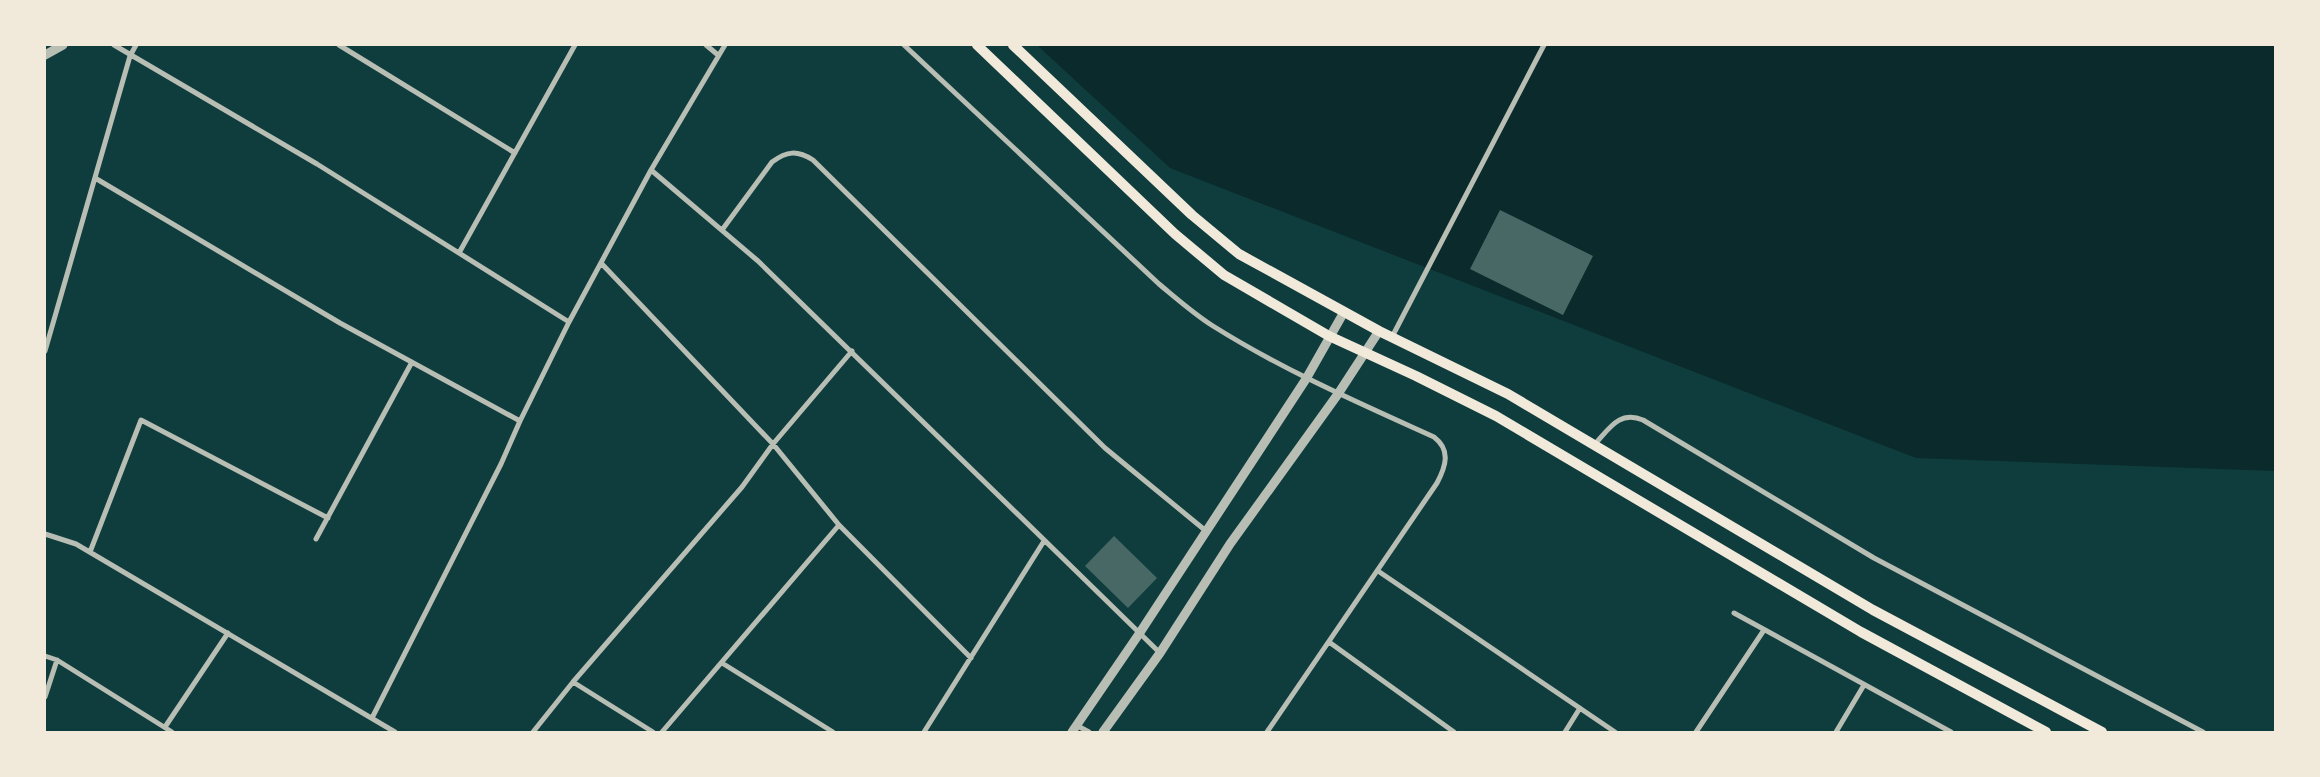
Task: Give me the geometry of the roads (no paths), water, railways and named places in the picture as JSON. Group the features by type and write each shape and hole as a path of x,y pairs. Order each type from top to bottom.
{"main road":[{"path":"976,45 1125,188 1224,275 1328,336 1416,376 1496,416 1861,632 2046,732"},
{"path":"1013,45 1192,215 1239,254 1378,331 1508,394 1873,610 2102,732"}],"street":[{"path":"45,55 63,45"},
{"path":"114,45 318,164 569,322"},
{"path":"45,350 130,56 136,45"},
{"path":"339,45 515,153"},
{"path":"459,253 575,45"},
{"path":"706,45 718,55"},
{"path":"372,718 501,464 569,322 651,170 725,45"},
{"path":"904,45 1159,284 1212,325 1306,379 1434,437 1441,442 1444,448 1445,463 1438,483 1267,732"},
{"path":"1392,337 1544,45"},
{"path":"722,230 772,162 781,155 793,151 813,160 1105,448 1206,530"},
{"path":"651,170 758,261 1160,653"},
{"path":"94,178 340,323 520,421"},
{"path":"601,263 773,444 839,525 971,658"},
{"path":"1089,732 1074,728 1139,634 1306,379 1328,336 1344,312"},
{"path":"1103,732 1160,653 1230,544 1338,394 1378,331"},
{"path":"533,732 573,682 742,487 773,444 852,351"},
{"path":"316,540 412,362"},
{"path":"1594,445 1616,422 1625,416 1633,416 1643,420 1874,558 2203,732"},
{"path":"90,552 141,420 328,518"},
{"path":"662,732 839,525"},
{"path":"45,534 76,544 395,732"},
{"path":"924,732 1044,541"},
{"path":"1378,571 1614,732"},
{"path":"1734,613 1951,732"},
{"path":"1696,732 1764,630"},
{"path":"165,727 228,633"},
{"path":"1329,642 1454,732"},
{"path":"45,656 57,660 172,732"},
{"path":"45,698 57,660"},
{"path":"722,663 833,732"},
{"path":"573,682 653,732"},
{"path":"1836,732 1864,686"},
{"path":"1565,732 1580,708"}],"water":[{"path":"1037,45 2275,45 2275,471 1916,458 1170,168"}]}
